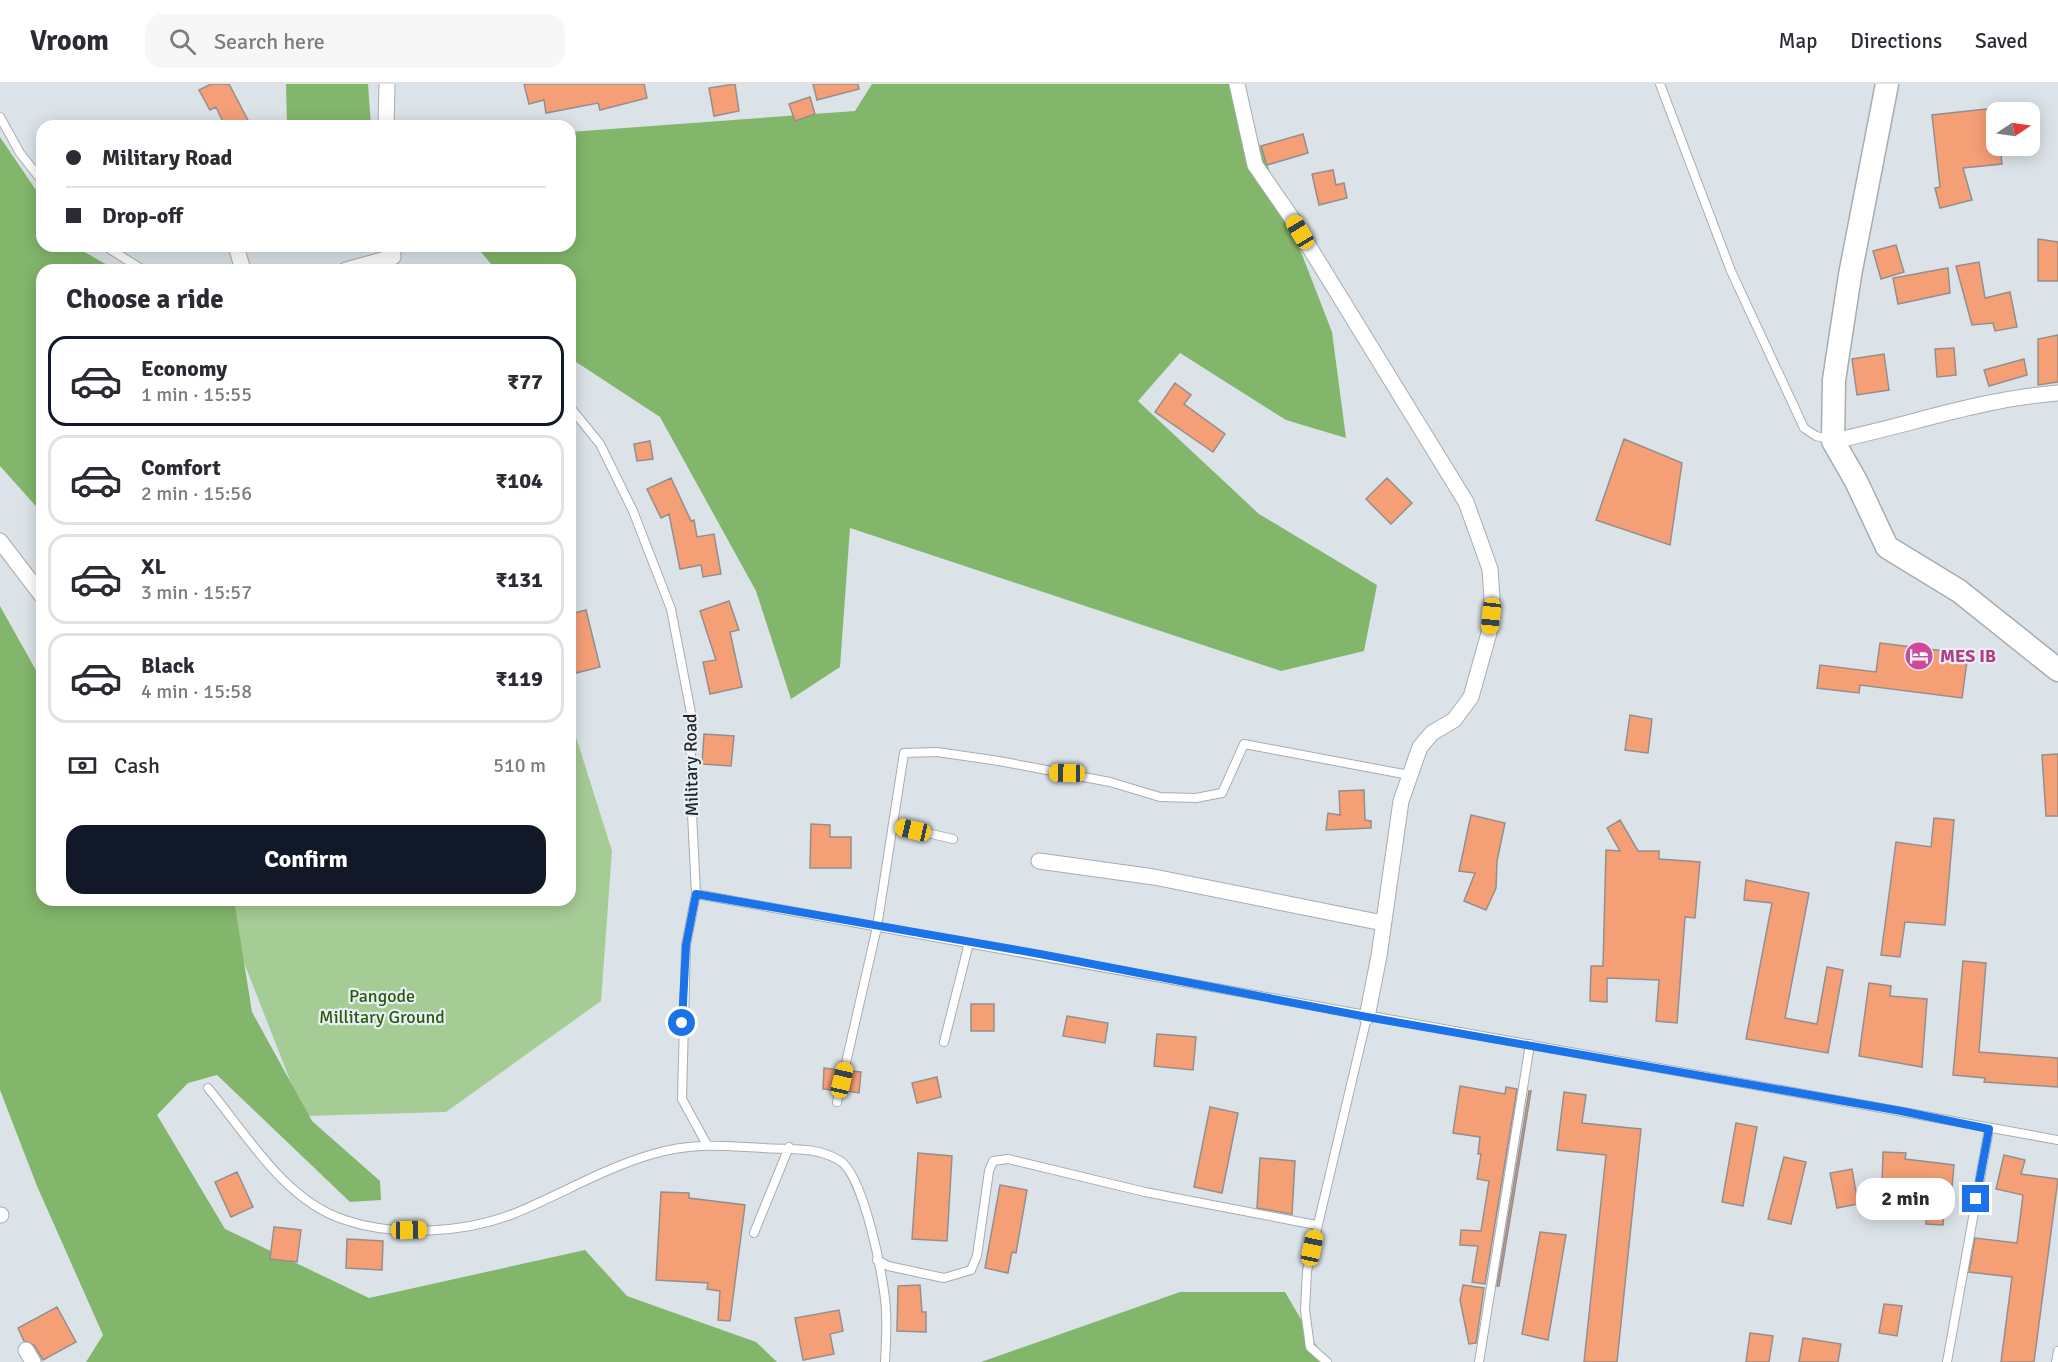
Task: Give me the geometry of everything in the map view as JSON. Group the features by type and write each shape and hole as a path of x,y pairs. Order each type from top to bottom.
{"main road":[{"path":"1887,84 1850,275 1834,380 1833,441 1856,482 1887,547 1959,591 2058,670"}],"street":[{"path":"386,120 387,84"},
{"path":"1237,84 1255,165 1289,214 1466,502 1490,569 1492,598 1489,633 1471,697 1454,720 1432,733 1426,740 1409,775 1401,801 1367,1017"},
{"path":"368,264 393,257 393,252"},
{"path":"1833,441 1920,422 1981,402 2058,393"},
{"path":"0,541 36,588"},
{"path":"1039,861 1155,877 1383,923"}],"lane":[{"path":"1660,84 1731,271 1804,428 1816,436 1833,441"},
{"path":"0,117 20,153 36,173"},
{"path":"114,252 134,264"},
{"name":"Military Road","path":"576,414 600,444 629,501 671,609 691,713 691,794 696,894 686,945 682,1099 706,1143"},
{"path":"837,1102 877,927 904,753 937,752 1033,767 1050,773 1067,773 1121,784 1160,797 1196,798 1222,793 1244,744 1409,775"},
{"path":"893,825 953,839"},
{"path":"696,894 2058,1140"},
{"path":"944,1042 969,943"},
{"path":"1327,1362 1310,1347 1305,1310 1307,1271 1367,1017"},
{"path":"1479,1362 1530,1044"},
{"path":"208,1088 292,1190 315,1208 346,1221 390,1230 447,1229 511,1215 598,1175 653,1154 706,1143 810,1149 840,1160 853,1176 867,1208 886,1311 885,1362"},
{"path":"1947,1362 1989,1129"},
{"path":"754,1233 789,1147"},
{"path":"877,1260 888,1266 944,1278 970,1270 977,1256 989,1171 993,1161 1008,1159 1178,1199 1317,1225"},
{"path":"2056,1362 2058,1351"}],"green space":[{"path":"286,84 368,84 371,120 287,120"},
{"path":"872,84 1236,84 1332,332 1346,438 1286,420 1180,353 1138,401 1259,514 1377,585 1364,651 1281,671 850,528 840,667 791,699 756,591 660,417 576,362 576,264 491,264 481,252 576,252 576,132 855,111"},
{"path":"0,137 36,190 36,252 84,252 106,264 36,264 36,506 0,466"},
{"path":"0,606 36,670 36,906 235,906 252,1012 312,1121 380,1181 381,1200 350,1202 217,1075 188,1083 157,1115 225,1229 369,1298 585,1250 627,1296 756,1342 777,1362 86,1362 103,1335 37,1186 0,1090"},
{"name":"Pangode Millitary Ground","path":"576,737 612,851 601,1001 446,1112 304,1116 236,942 233,906 576,906"},
{"path":"1180,1292 1285,1292 1326,1362 981,1362"}],"building":[{"path":"211,84 229,84 248,120 222,120 216,107 210,110 199,90"},
{"path":"524,84 644,84 647,98 600,110 598,103 546,113 544,100 529,104"},
{"path":"735,84 739,111 714,116 709,88"},
{"path":"813,84 858,84 859,89 817,100"},
{"path":"810,97 815,114 795,121 789,104"},
{"path":"1986,109 1986,156 2001,156 2002,164 1963,168 1972,200 1940,208 1935,188 1940,187 1932,115"},
{"path":"1303,134 1308,153 1267,165 1261,146"},
{"path":"1333,170 1336,185 1344,183 1347,198 1319,205 1312,174"},
{"path":"2038,239 2058,242 2058,281 2038,281"},
{"path":"1896,245 1904,272 1881,279 1873,251"},
{"path":"1979,262 1985,298 2010,292 2017,327 1995,331 1993,323 1972,325 1956,266"},
{"path":"1948,268 1950,293 1898,304 1893,278"},
{"path":"2058,335 2058,382 2038,385 2038,339"},
{"path":"1954,348 1956,375 1937,377 1935,349"},
{"path":"1884,354 1889,390 1857,395 1852,359"},
{"path":"2024,359 2027,375 1989,386 1984,370"},
{"path":"1175,383 1191,395 1184,404 1225,434 1213,452 1155,412"},
{"path":"1624,439 1682,463 1670,545 1596,520"},
{"path":"650,441 653,459 637,461 634,444"},
{"path":"671,478 691,521 694,520 697,537 714,534 721,574 703,577 701,565 680,569 669,514 661,518 647,489"},
{"path":"1387,478 1412,503 1391,524 1366,499"},
{"path":"729,601 739,630 730,632 742,687 710,694 703,662 716,660 700,611"},
{"path":"586,610 600,667 576,673 576,612"},
{"path":"1880,643 1968,654 1962,698 1860,685 1859,693 1817,688 1820,665 1876,672"},
{"path":"1630,715 1652,719 1648,753 1625,750"},
{"path":"704,734 734,736 731,766 702,764"},
{"path":"2058,754 2058,816 2046,816 2042,755"},
{"path":"1364,790 1365,820 1371,821 1371,828 1326,830 1328,813 1340,815 1339,791"},
{"path":"1471,815 1505,823 1497,861 1496,888 1486,910 1464,901 1475,873 1459,871"},
{"path":"1934,818 1954,820 1945,925 1905,922 1900,957 1881,955 1896,842 1931,847"},
{"path":"1620,820 1638,851 1659,851 1659,859 1700,862 1695,918 1685,917 1677,1023 1656,1021 1659,980 1607,978 1607,1002 1590,1001 1591,966 1603,966 1606,850 1620,851 1607,828"},
{"path":"811,824 830,825 830,837 851,837 851,868 810,868"},
{"path":"1746,880 1809,893 1785,1018 1817,1024 1827,967 1843,970 1828,1053 1746,1039 1772,903 1744,900"},
{"path":"1963,961 1986,963 1979,1052 2058,1058 2058,1087 1984,1082 1985,1078 1953,1075"},
{"path":"1869,983 1891,986 1890,996 1927,999 1922,1067 1859,1056"},
{"path":"971,1004 994,1004 994,1031 971,1031"},
{"path":"1067,1016 1108,1023 1105,1043 1063,1036"},
{"path":"1157,1034 1196,1037 1193,1070 1154,1066"},
{"path":"824,1068 838,1070 834,1090 823,1089"},
{"path":"850,1071 861,1072 859,1093 846,1091"},
{"path":"937,1077 941,1097 917,1103 912,1083"},
{"path":"1460,1086 1505,1094 1506,1087 1517,1089 1485,1284 1472,1282 1478,1246 1460,1245 1461,1230 1481,1231 1489,1181 1477,1179 1481,1154 1478,1154 1480,1137 1453,1133"},
{"path":"1529,1091 1531,1091 1499,1286 1497,1286"},
{"path":"1564,1092 1586,1095 1582,1123 1641,1129 1617,1362 1584,1362 1606,1155 1557,1150"},
{"path":"1210,1107 1238,1113 1222,1193 1194,1187"},
{"path":"1736,1123 1757,1127 1743,1206 1722,1202"},
{"path":"1883,1152 1906,1153 1905,1159 1954,1165 1951,1199 1945,1198 1943,1225 1926,1224 1928,1187 1882,1185"},
{"path":"918,1153 952,1156 947,1241 912,1239"},
{"path":"2004,1155 2025,1160 2021,1174 2058,1179 2034,1362 2001,1362 2012,1277 1969,1272 1975,1238 2017,1243 2023,1195 1996,1189"},
{"path":"1784,1157 1806,1162 1791,1224 1768,1219"},
{"path":"1260,1158 1295,1161 1292,1214 1257,1208"},
{"path":"1852,1169 1858,1204 1837,1208 1830,1173"},
{"path":"237,1172 253,1207 231,1217 215,1182"},
{"path":"1000,1185 1027,1190 1016,1253 1012,1252 1008,1273 985,1268"},
{"path":"661,1192 689,1193 689,1198 745,1205 730,1321 718,1320 720,1291 707,1289 708,1283 656,1280"},
{"path":"274,1227 301,1230 297,1262 270,1259"},
{"path":"1540,1232 1566,1235 1548,1340 1522,1334"},
{"path":"347,1239 383,1241 382,1270 346,1268"},
{"path":"920,1285 922,1312 926,1312 926,1332 897,1331 898,1286"},
{"path":"1463,1285 1484,1288 1476,1343 1469,1344 1460,1300"},
{"path":"1884,1304 1902,1306 1897,1336 1879,1333"},
{"path":"57,1307 76,1342 43,1360 34,1345 24,1341 18,1328"},
{"path":"839,1310 843,1331 830,1334 834,1354 803,1360 795,1318"},
{"path":"1750,1333 1773,1336 1769,1362 1746,1362"},
{"path":"1803,1338 1841,1344 1838,1362 1799,1362"}],"place":[{"name":"MES IB","path":"1919,656"}],"route":[{"path":"682,1023 686,945 696,894 897,931 1040,954 1367,1017 1530,1044 1989,1129 1976,1199"}]}
